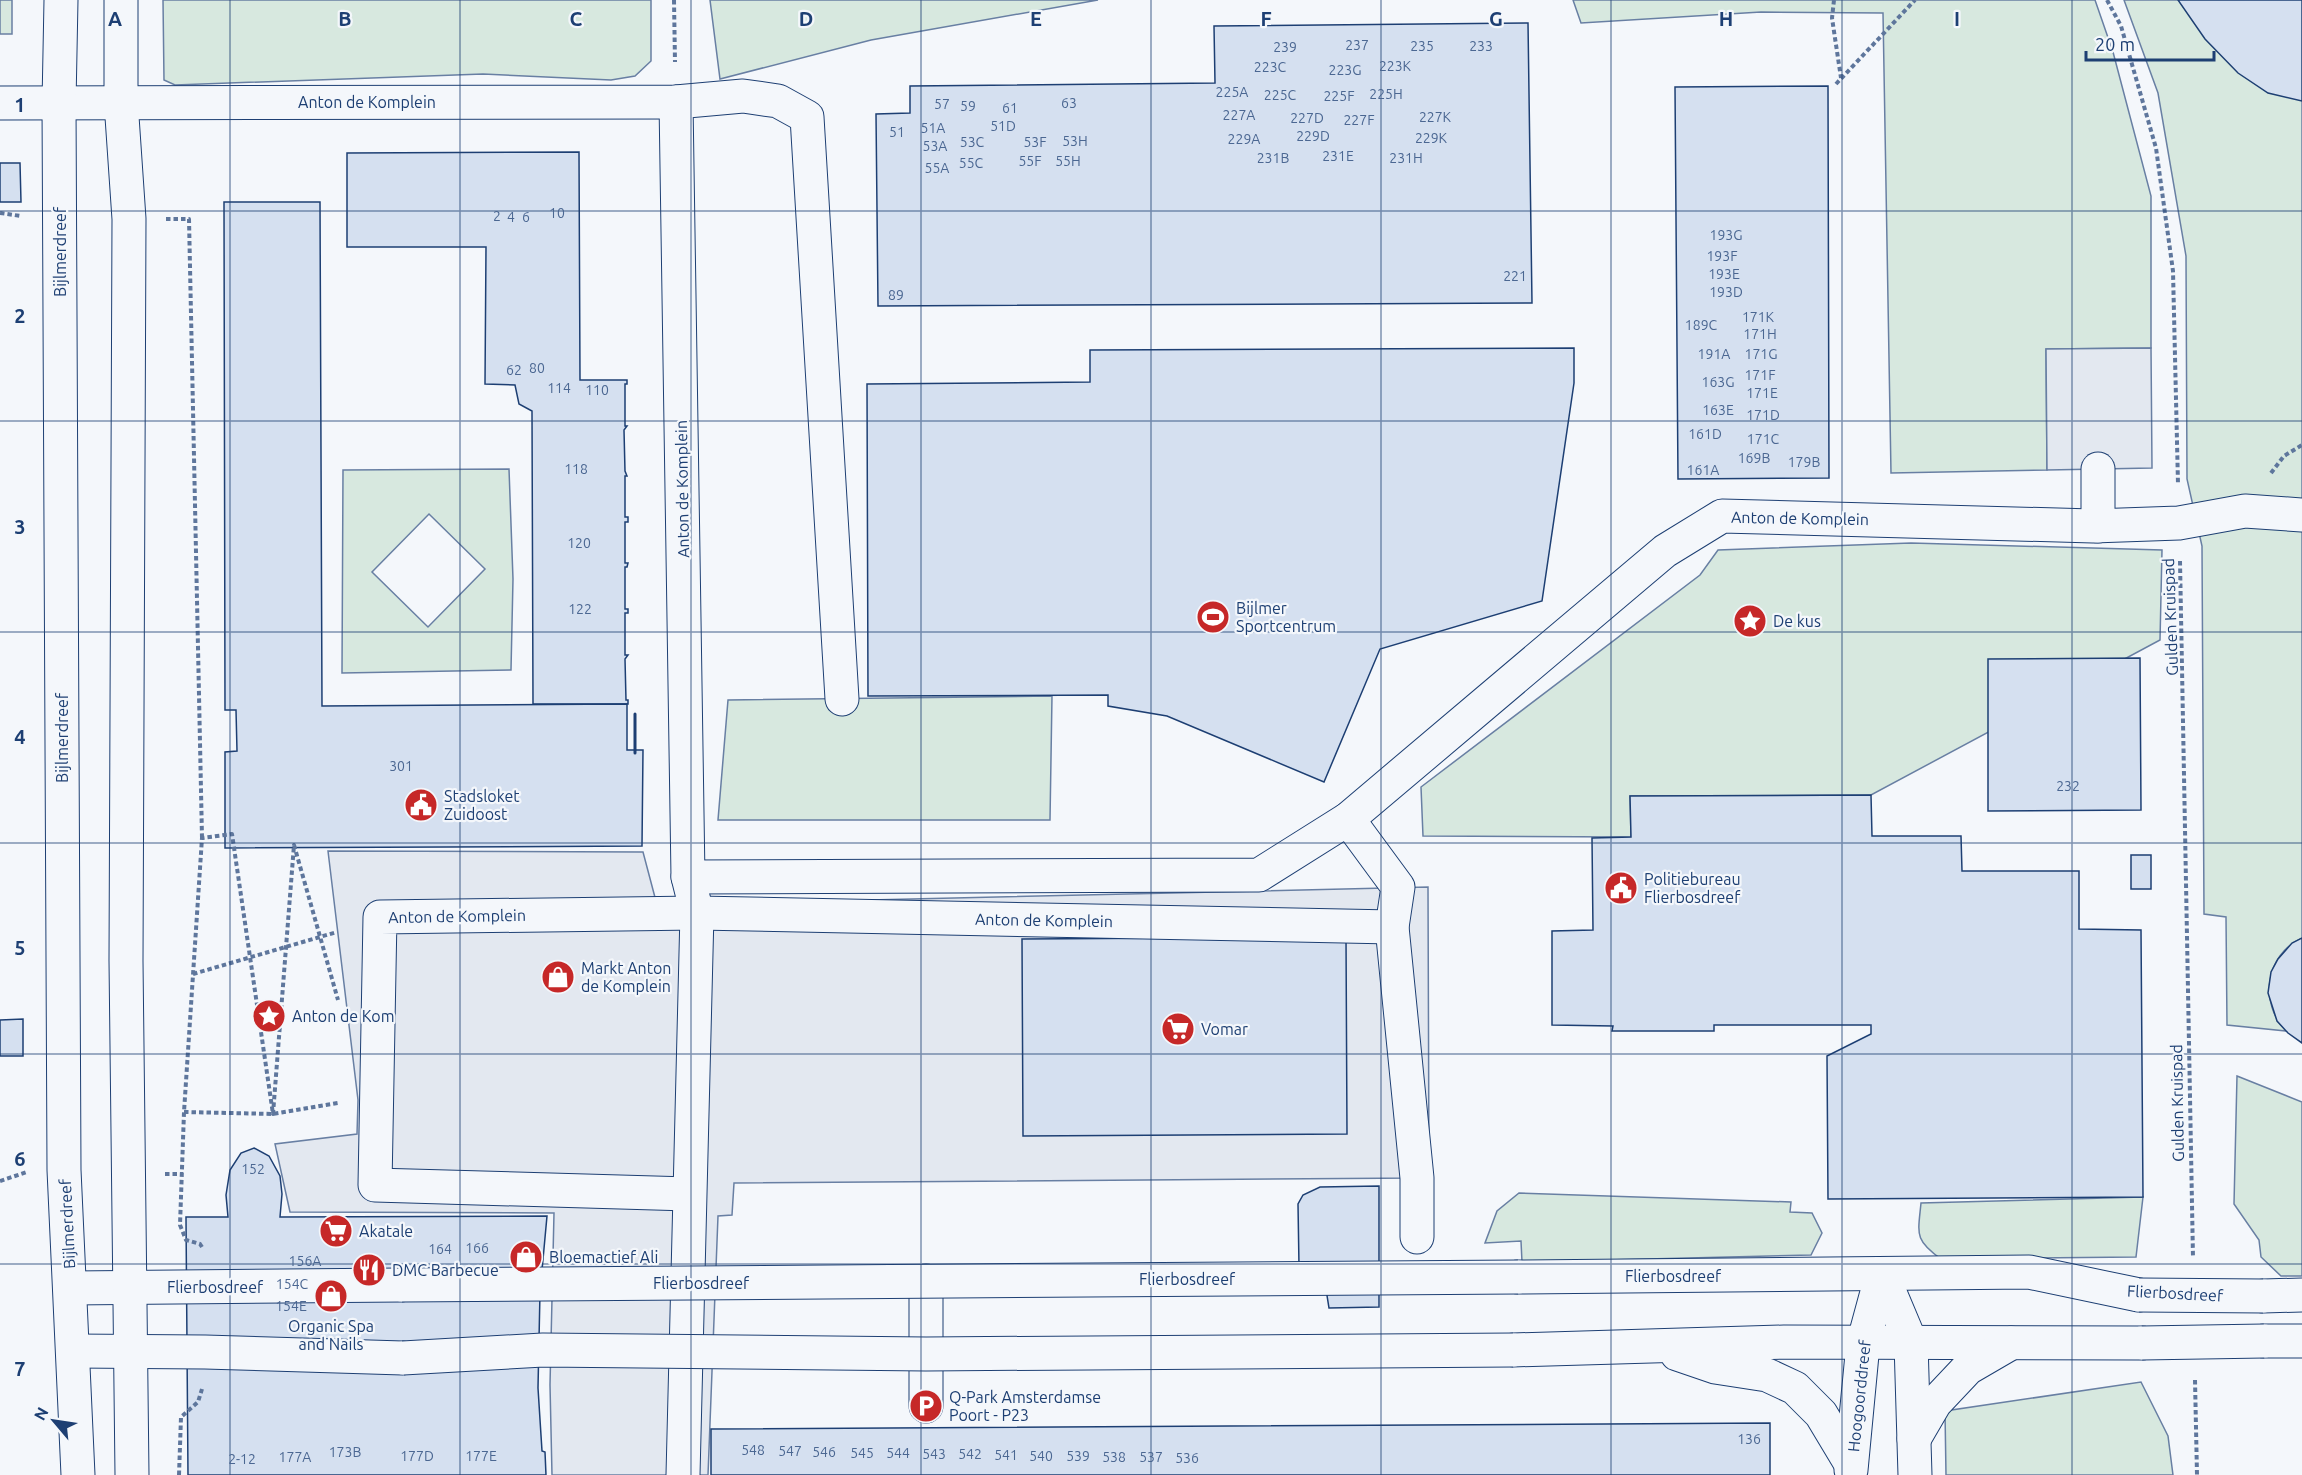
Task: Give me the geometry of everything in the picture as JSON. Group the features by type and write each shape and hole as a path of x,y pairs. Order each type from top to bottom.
{"street":[{"name":"Bijlmerdreef","path":"62,0 59,103 64,1170 78,1475"},
{"path":"122,0 121,102 129,219 126,961 132,1475"},
{"name":"Anton de Komplein","path":"0,103 676,102 743,96 778,101 807,117 842,699"},
{"name":"Anton de Komplein","path":"676,102 688,877 697,913 688,1194 683,1475"},
{"path":"2098,469 2098,526"},
{"path":"2179,523 2245,511 2302,515"},
{"name":"Anton de Komplein","path":"688,877 1259,875 1348,819 1665,551 1722,516 2098,526 2179,523"},
{"path":"1348,819 1398,887 1392,927 1417,1178 1418,1238"},
{"name":"Anton de Komplein","path":"368,1098 380,917 697,913 1392,927"},
{"path":"368,1098 375,1185 688,1194"},
{"name":"Flierbosdreef","path":"70,1288 2029,1272 2139,1295 2302,1295"},
{"path":"1882,1274 1911,1343 1915,1475"},
{"name":"Hoogoorddreef","path":"1851,1469 1863,1344 1882,1274"},
{"path":"926,1281 926,1406"},
{"path":"73,1351 403,1358 543,1350 926,1354 1513,1350 1784,1342 1863,1344 2302,1341"},
{"path":"1914,1439 1935,1403 1968,1368 2011,1343"},
{"path":"1658,1347 1715,1367 1767,1375 1795,1388 1821,1414 1851,1469"}],"path":[{"path":"674,0 676,102"},
{"path":"1834,0 1832,18 1841,79"},
{"path":"1836,84 1914,0"},
{"name":"Gulden Kruispad","path":"2107,0 2121,26 2156,148 2171,260 2183,639 2192,1244"},
{"path":"129,219 189,219 202,838 184,1112 183,1174"},
{"path":"202,838 232,834 273,1114"},
{"path":"273,1114 294,845 339,1001"},
{"path":"193,974 338,932"},
{"path":"184,1112 273,1114 368,1098"},
{"path":"2195,1395 2197,1475"}],"shaded area":[{"path":"0,0 12,0 12,34 0,34"},
{"path":"163,0 651,0 651,61 635,76 611,80 483,74 175,85 164,80"},
{"path":"710,0 1098,0 871,40 720,79"},
{"path":"1573,0 2095,0 2113,52 2151,196 2151,348 2046,349 2047,470 1891,473 1883,13 1761,12 1581,23"},
{"path":"2124,0 2302,0 2302,938 2280,956 2270,980 2269,994 2277,1020 2286,1031 2227,1025 2226,917 2204,914 2202,546 2187,479 2186,256 2158,93"},
{"path":"2151,348 2152,468 2047,470 2046,349"},
{"path":"509,469 513,579 511,670 342,673 343,470","holes":["429,514 485,569 428,627 372,572"]},
{"path":"1911,543 2162,550 2160,640 1871,795 1630,796 1631,837 1423,836 1421,787 1700,575 1718,550"},
{"path":"1052,696 1050,820 718,820 728,700"},
{"path":"328,851 643,852 657,905 1428,887 1429,1174 1417,1178 734,1183 732,1215 718,1216 708,1475 552,1475 550,1385 554,1213 290,1212 275,1144 357,1134 358,1100"},
{"path":"2237,1076 2302,1102 2302,1276 2281,1276 2261,1257 2259,1240 2234,1204"},
{"path":"1519,1193 1791,1202 1790,1212 1812,1213 1822,1233 1811,1255 1522,1262 1521,1241 1485,1243 1497,1211"},
{"path":"2143,1197 2136,1257 1941,1259 1926,1247 1920,1236 1921,1203"},
{"path":"2141,1382 2168,1436 2173,1475 1946,1475 1945,1411"}],"building":[{"path":"2178,0 2302,0 2302,101 2268,93 2238,73 2205,39"},
{"path":"1528,23 1532,303 878,306 876,114 910,113 910,86 1215,83 1214,26"},
{"path":"1828,86 1829,478 1678,479 1675,87"},
{"path":"579,152 580,380 627,380 625,384 625,426 627,426 624,430 627,476 625,476 625,517 628,517 628,522 625,522 625,563 628,563 625,567 625,609 628,609 628,613 625,613 625,655 628,655 625,659 628,704 533,704 532,411 519,404 515,385 485,384 486,247 347,247 347,153"},
{"path":"0,163 20,163 21,202 0,202"},
{"path":"224,202 320,202 322,706 627,704 627,750 643,750 642,846 225,848 225,752 237,751 236,710 225,710"},
{"name":"Bijlmer Sportcentrum","path":"1574,348 1574,383 1542,601 1380,649 1324,782 1167,716 1108,706 1108,695 868,696 867,384 1090,382 1090,350"},
{"path":"2140,658 2141,810 1988,811 1988,659"},
{"path":"1871,795 1872,836 1961,836 1962,871 2079,871 2079,929 2141,930 2143,1197 1828,1199 1827,1056 1871,1034 1871,1025 1714,1025 1714,1031 1612,1031 1613,1026 1552,1025 1552,931 1593,930 1592,838 1631,837 1630,796"},
{"path":"2131,855 2151,855 2151,889 2131,889"},
{"path":"1346,937 1347,1134 1023,1136 1022,939"},
{"path":"2302,938 2302,1043 2277,1021 2268,993 2271,972 2278,959 2292,943"},
{"path":"23,1019 23,1056 0,1056 0,1020"},
{"path":"254,1148 269,1156 280,1176 282,1194 280,1217 547,1216 540,1292 538,1388 546,1475 188,1475 186,1217 228,1217 226,1195 230,1170 241,1153"},
{"path":"1379,1186 1379,1307 1329,1308 1325,1283 1299,1266 1298,1204 1303,1195 1320,1187"},
{"path":"1770,1423 1770,1475 711,1475 711,1429"}],"wall":[{"path":"635,714 635,753"}],"place":[{"name":"Bijlmer Sportcentrum","path":"1213,617"},
{"name":"De kus","path":"1750,621"},
{"name":"Stadsloket Zuidoost","path":"421,805"},
{"name":"Politiebureau Flierbosdreef","path":"1621,888"},
{"name":"Markt Anton de Komplein","path":"558,977"},
{"name":"Anton de Kom","path":"269,1016"},
{"name":"Vomar","path":"1178,1029"},
{"name":"Akatale","path":"336,1231"},
{"name":"Bloemactief Ali","path":"526,1257"},
{"name":"DMC Barbecue","path":"369,1270"},
{"name":"Organic Spa and Nails","path":"331,1296"},
{"name":"Q-Park Amsterdamse Poort - P23","path":"926,1406"}]}
